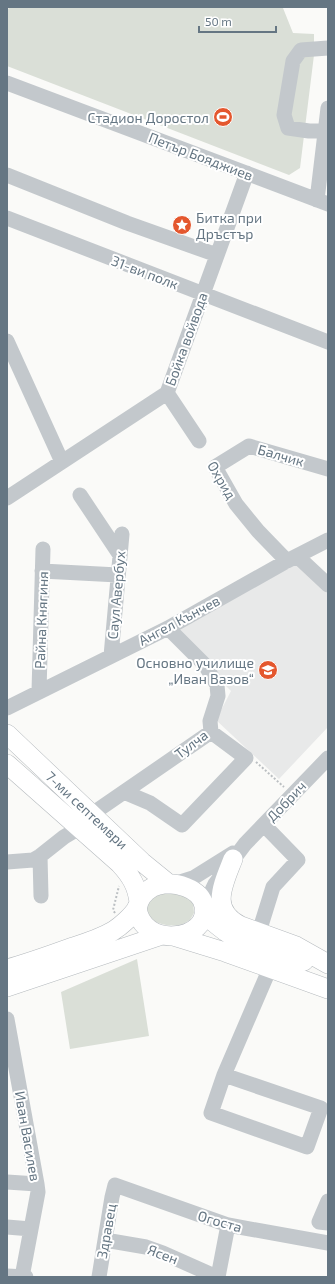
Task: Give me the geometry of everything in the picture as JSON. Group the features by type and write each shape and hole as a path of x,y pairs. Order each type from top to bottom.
{"main road":[{"name":"7-ми септември","path":"7,734 154,873 172,884"},
{"name":"7-ми септември","path":"7,764 120,864 129,874 136,887 138,904"},
{"path":"233,859 220,895 221,903 228,917 234,922 296,946 328,964"},
{"path":"7,969 89,942 113,931 122,924 138,904 143,895 161,884 172,884 192,890 200,897 204,909 216,924 237,938 249,944 294,959 328,968"},
{"path":"138,904 140,919 144,925 155,933 225,952 328,989"},
{"path":"7,987 168,936 188,934 199,925 204,909"},
{"path":"7,981 25,968 43,958"}],"street":[{"path":"325,131 309,131 288,128 284,115 294,61 297,56 301,50 328,48"},
{"name":"Петър Бояджиев","path":"7,83 323,202"},
{"path":"323,202 325,131 328,108"},
{"name":"Бойка войвода","path":"7,498 167,393 247,173"},
{"path":"7,175 127,223 217,255"},
{"name":"31-ви полк","path":"7,218 328,342"},
{"path":"7,341 62,462"},
{"path":"167,393 199,441"},
{"name":"Балчик","path":"215,467 249,446 328,469"},
{"name":"Охрид","path":"215,467 236,504 258,531 328,585"},
{"path":"80,495 120,555"},
{"name":"Саул Авербух","path":"111,656 122,534"},
{"name":"Ангел Кънчев","path":"7,708 168,628 292,558 328,540"},
{"name":"Райна Княгиня","path":"39,692 43,549"},
{"path":"42,571 118,575"},
{"name":"Тулча","path":"92,814 211,732 210,721 218,696 217,685 205,664 168,628"},
{"path":"124,792 150,803 182,825 246,758 211,732"},
{"name":"Добрич","path":"204,909 215,884 245,844 328,758"},
{"path":"259,932 273,887 298,860 264,824"},
{"path":"7,862 33,860 79,828"},
{"name":"Добрич","path":"172,884 194,878 245,844"},
{"path":"40,856 41,896"},
{"path":"224,1075 321,1108 308,1147 211,1114 224,1075 270,968"},
{"name":"Иван Василев","path":"7,1019 10,1055 38,1192 22,1277"},
{"path":"7,1182 37,1184"},
{"name":"Огоста","path":"115,1185 228,1225 328,1243"},
{"name":"Здравец","path":"99,1277 115,1185"},
{"path":"328,1201 319,1222 328,1224"},
{"path":"218,1277 228,1225"},
{"path":"7,1227 31,1230"},
{"name":"Ясен","path":"105,1240 146,1247 163,1252 218,1277"},
{"path":"7,1276 26,1277"}],"path":[{"path":"246,758 255,760 292,795"},
{"path":"122,924 113,910 119,886 129,874"}],"shaded area":[{"name":"Стадион Доростол","path":"9,7 283,8 293,33 314,34 314,55 300,168 289,175 7,66 7,12"},
{"name":"Основно училище „Иван Вазов“","path":"297,556 328,585 328,727 279,779 216,720 231,691 168,628"},
{"path":"170,888 193,901 194,913 190,920 184,924 173,926 147,918 146,899"},
{"path":"137,959 149,1036 70,1049 61,992"}],"place":[{"name":"Стадион Доростол","path":"223,117"},
{"name":"Битка при Дръстър","path":"182,225"},
{"name":"Основно училище „Иван Вазов“","path":"268,670"}]}
